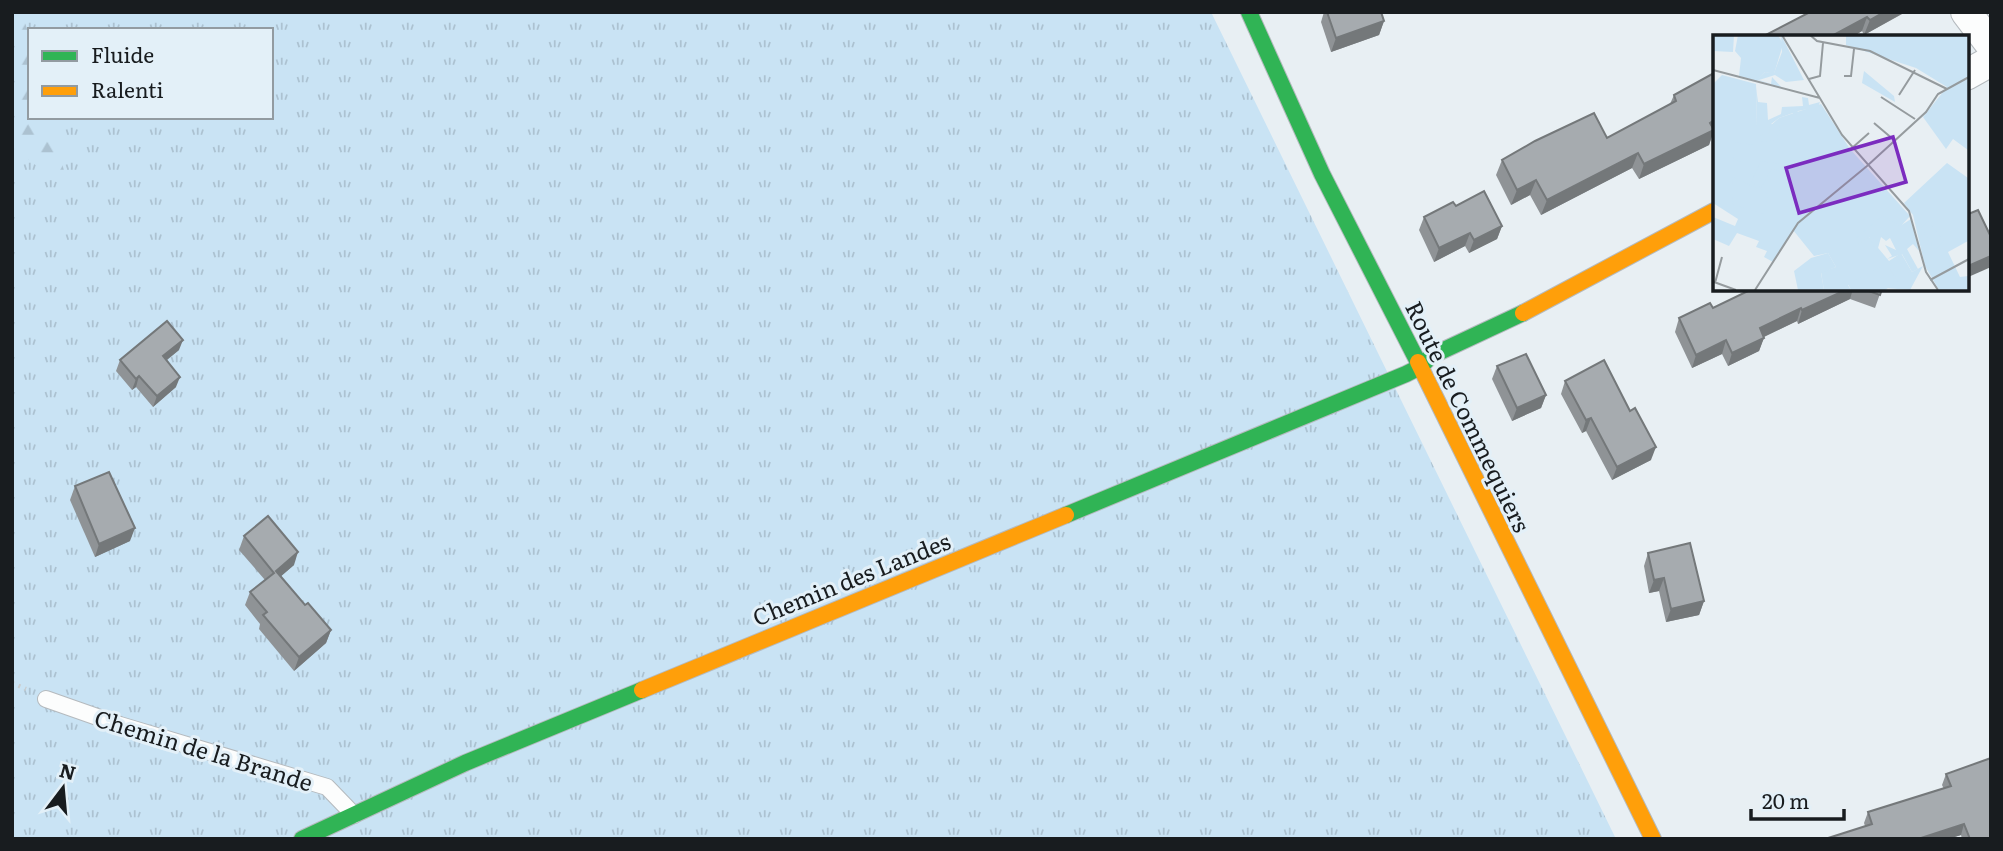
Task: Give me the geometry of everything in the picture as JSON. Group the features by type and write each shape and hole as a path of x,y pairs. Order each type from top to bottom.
{"street":[{"name":"Route de Commequiers","path":"1249,12 1322,174 1653,839"},
{"path":"1966,12 1991,45"},
{"path":"1968,74 1991,61"},
{"name":"Chemin des Landes","path":"302,839 465,763 1420,367 1431,356 1513,318 1713,212"}],"lane":[{"name":"Chemin de la Brande","path":"46,699 120,725 327,787 354,815"}],"green space":[{"path":"12,12 1211,12 1616,839 12,839"},
{"path":"12,12 22,12 28,34 28,119 51,119 69,190 12,147"}],"building":[{"path":"1327,12 1381,12 1384,21 1336,38"},
{"path":"1810,12 1884,12 1870,20 1867,17 1834,35 1766,35"},
{"path":"1713,74 1713,121 1710,123 1713,130 1644,164 1638,153 1547,200 1536,180 1517,190 1502,160 1594,113 1607,138 1676,101 1674,95"},
{"path":"1484,191 1502,226 1474,240 1470,233 1439,248 1424,217 1453,202 1456,206"},
{"path":"1978,210 1991,237 1991,256 1968,266 1968,214"},
{"path":"1750,290 1846,290 1760,328 1764,338 1732,353 1726,340 1696,355 1679,318 1710,303 1713,308"},
{"path":"1866,290 1882,290 1880,295"},
{"path":"167,321 183,340 163,356 180,377 157,396 139,376 136,379 120,360"},
{"path":"1526,354 1546,395 1517,408 1497,366"},
{"path":"1604,360 1630,411 1635,408 1656,447 1617,467 1591,418 1586,420 1565,381"},
{"path":"109,472 135,528 99,544 75,486"},
{"path":"268,516 298,552 276,571 331,630 299,657 263,615 267,612 250,592 274,573 244,536"},
{"path":"1690,543 1704,601 1671,609 1664,578 1654,580 1648,553"},
{"path":"1991,758 1991,839 1970,839 1964,824 1918,839 1825,839 1872,824 1868,812 1951,786 1946,774"}],"traffic: fast":[{"path":"1249,12 1322,174 1418,362"},
{"path":"1066,515 1406,374 1420,367 1431,356 1523,313"},
{"path":"302,839 465,763 642,690"}],"traffic: slow":[{"path":"1523,313 1713,212"},
{"path":"1418,362 1653,839"},
{"path":"642,690 1066,515"}]}
